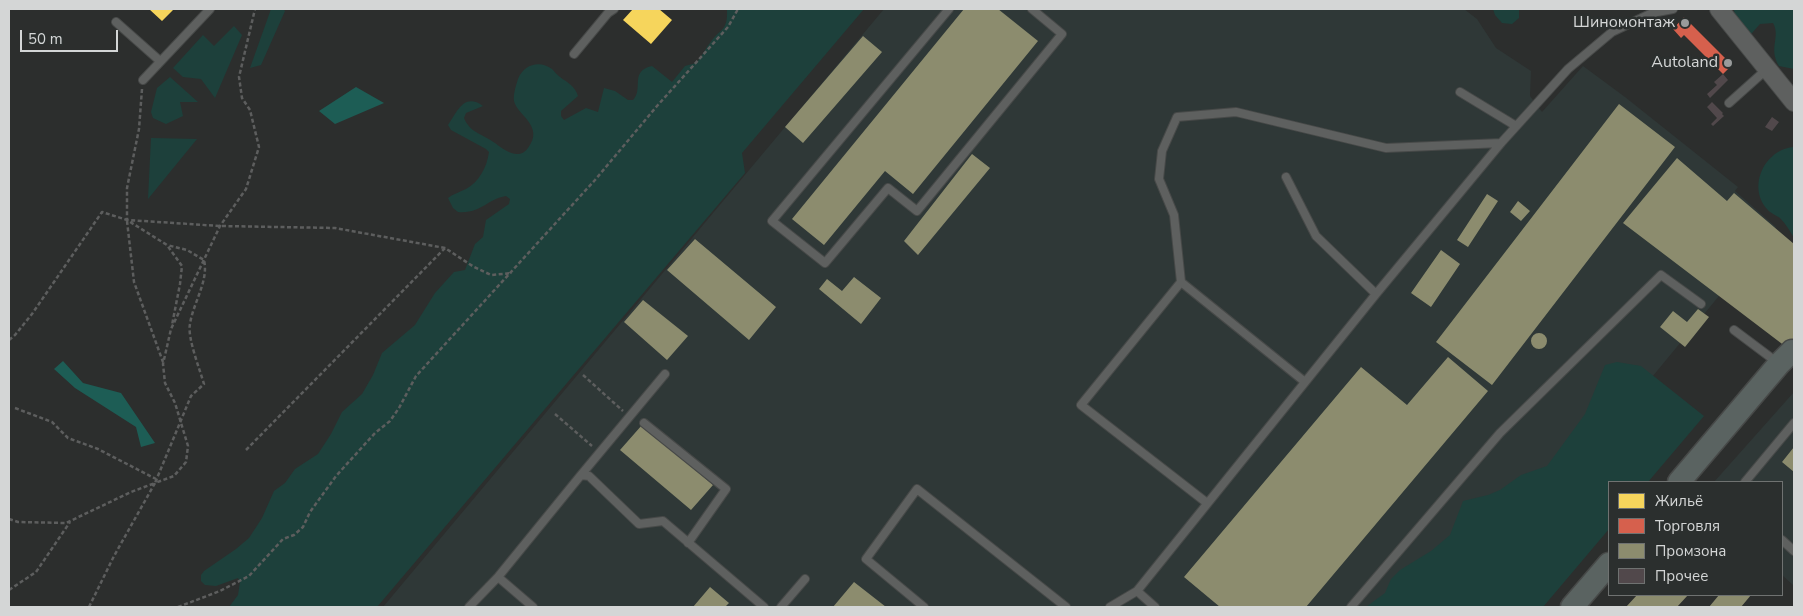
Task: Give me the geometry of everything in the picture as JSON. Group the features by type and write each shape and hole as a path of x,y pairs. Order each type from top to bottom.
{"main road":[{"path":"1679,481 1786,358"},
{"path":"1572,607 1608,565"}],"street":[{"path":"1719,9 1790,92"}],"lane":[{"path":"143,80 210,9"},
{"path":"949,9 772,221 825,262 888,188 917,210 1062,34 1032,9"},
{"path":"1110,607 1137,591 1376,294 1501,143 1568,69 1612,32 1652,13 1672,9"},
{"path":"574,54 609,10"},
{"path":"116,22 160,61"},
{"path":"1729,103 1768,68"},
{"path":"1460,92 1516,126"},
{"path":"1208,503 1081,405 1181,282 1174,215 1159,178 1162,150 1177,117 1236,112 1386,148 1501,143"},
{"path":"1286,178 1316,236 1376,294"},
{"path":"1351,607 1500,432 1661,275 1701,304"},
{"path":"1181,282 1305,382"},
{"path":"1734,330 1786,358"},
{"path":"469,607 498,577 665,374"},
{"path":"644,423 726,489 688,543"},
{"path":"1746,481 1794,423"},
{"path":"582,475 590,476 639,524 663,521 764,607"},
{"path":"924,607 866,559 917,489 1066,607"},
{"path":"1783,541 1794,551"},
{"path":"498,577 533,607"},
{"path":"781,607 805,579"},
{"path":"1137,591 1155,607"}],"path":[{"path":"171,329 220,226 246,189 259,147 250,110 242,98 238,76 255,9"},
{"path":"178,607 220,591 249,576 283,539 294,535 303,527 310,512 336,476 374,433 390,421 400,408 416,376 595,180 657,106 728,27 738,9"},
{"path":"9,519 18,522 35,523 66,522 156,481 174,476 186,462 188,446 175,403 165,383 163,364 134,282 127,220 127,188 139,129 143,80"},
{"path":"9,340 16,335 32,314 102,212 127,220 220,226 334,228 445,248 455,252 474,267 491,275 512,273"},
{"path":"89,607 114,556 156,481 191,396 204,384 189,326 206,270 204,260 186,250 167,245 127,220"},
{"path":"163,364 182,266 167,245"},
{"path":"246,450 445,248"},
{"path":"583,376 630,417"},
{"path":"15,408 52,422 68,438 98,449 156,481"},
{"path":"555,414 599,453"},
{"path":"9,590 36,572 71,520"}],"shaded area":[{"path":"271,9 283,9 285,11 261,65 250,68"},
{"path":"727,9 864,9 742,153 745,173 377,607 229,607 238,595 240,582 238,578 216,586 205,585 201,581 201,575 249,538 262,518 274,491 285,483 295,469 318,454 342,412 362,394 373,375 382,353 415,325 435,293 454,272 465,270 475,244 483,237 486,220 509,204 510,199 506,196 473,211 458,212 453,208 448,198 475,182 484,168 489,152 451,130 448,125 462,105 471,101 483,106 466,113 464,118 470,127 507,151 520,154 528,148 533,133 532,127 516,106 514,96 518,79 528,67 538,64 547,66 575,90 578,96 561,111 561,116 564,120 586,108 598,112 604,88 615,91 628,100 633,100 636,96 639,76 645,68 652,66 672,82 685,66 696,63 708,45 725,26"},
{"path":"884,9 1464,9 1477,19 1496,48 1531,71 1530,96 1542,112 1583,66 1738,187 1735,191 1776,227 1462,607 383,607"},
{"path":"1493,9 1519,9 1519,18 1512,24 1502,23 1495,15"},
{"path":"1734,9 1794,9 1794,69 1779,66 1776,60 1774,48 1776,33 1773,23 1760,24 1749,34 1735,23"},
{"path":"234,26 242,35 215,98 201,79 183,77 173,68 203,35 214,46"},
{"path":"170,77 198,102 180,102 183,116 166,124 153,118 151,112 157,88"},
{"path":"356,87 384,103 335,124 319,111"},
{"path":"151,138 197,139 148,199"},
{"path":"1794,147 1794,238 1782,220 1771,213 1761,200 1759,180 1767,161 1784,149"},
{"path":"63,361 83,383 121,393 155,443 141,447 136,427 75,388 54,369"},
{"path":"1617,362 1641,366 1704,416 1649,481 1608,481 1608,530 1543,607 1366,607 1385,593 1391,579 1400,570 1431,551 1450,535 1463,501 1500,490 1521,475 1547,466 1585,414 1605,365"},
{"path":"1794,392 1794,607 1793,585 1783,576 1783,481 1715,481"}],"building: Жильё":[{"path":"149,9 172,9 173,10 162,21"},
{"path":"633,9 659,9 672,20 651,44 623,20"}],"building: Торговля":[{"path":"1684,17 1732,65 1723,74 1684,35 1681,38 1673,29"}],"building: Промзона":[{"path":"964,9 998,9 1038,41 913,194 885,171 824,245 792,219"},
{"path":"863,36 882,52 803,143 785,127"},
{"path":"1619,104 1675,147 1492,385 1436,342"},
{"path":"972,154 990,168 918,255 904,241"},
{"path":"1677,158 1727,201 1734,193 1794,244 1794,353 1623,223"},
{"path":"1487,194 1498,201 1468,247 1457,240"},
{"path":"1518,201 1530,211 1521,221 1510,212"},
{"path":"695,239 776,307 749,340 667,270"},
{"path":"1441,250 1460,264 1431,307 1411,293"},
{"path":"854,277 881,298 861,324 819,289 827,279 842,291"},
{"path":"643,300 688,336 667,360 624,322"},
{"path":"1698,309 1709,317 1685,347 1660,327 1673,311 1687,322"},
{"path":"1539,333 1545,335 1547,341 1545,347 1539,349 1533,347 1531,341 1533,335"},
{"path":"1448,357 1488,391 1306,607 1220,607 1184,577 1361,367 1407,405"},
{"path":"642,425 713,485 691,510 620,450"},
{"path":"1794,447 1794,472 1782,462"},
{"path":"854,582 886,607 833,607"},
{"path":"710,587 729,603 725,607 693,607"},
{"path":"1636,596 1687,596 1677,607 1626,607"},
{"path":"1718,596 1750,596 1741,607 1709,607"}],"building: Прочее":[{"path":"1723,74 1728,80 1710,98 1707,94 1717,85 1714,82"},
{"path":"1712,102 1724,116 1713,126 1711,124 1717,118 1707,107"},
{"path":"1772,117 1779,122 1772,131 1765,127"}],"place":[{"name":"Шиномонтаж","path":"1685,23"},
{"name":"Autoland","path":"1728,63"}]}
